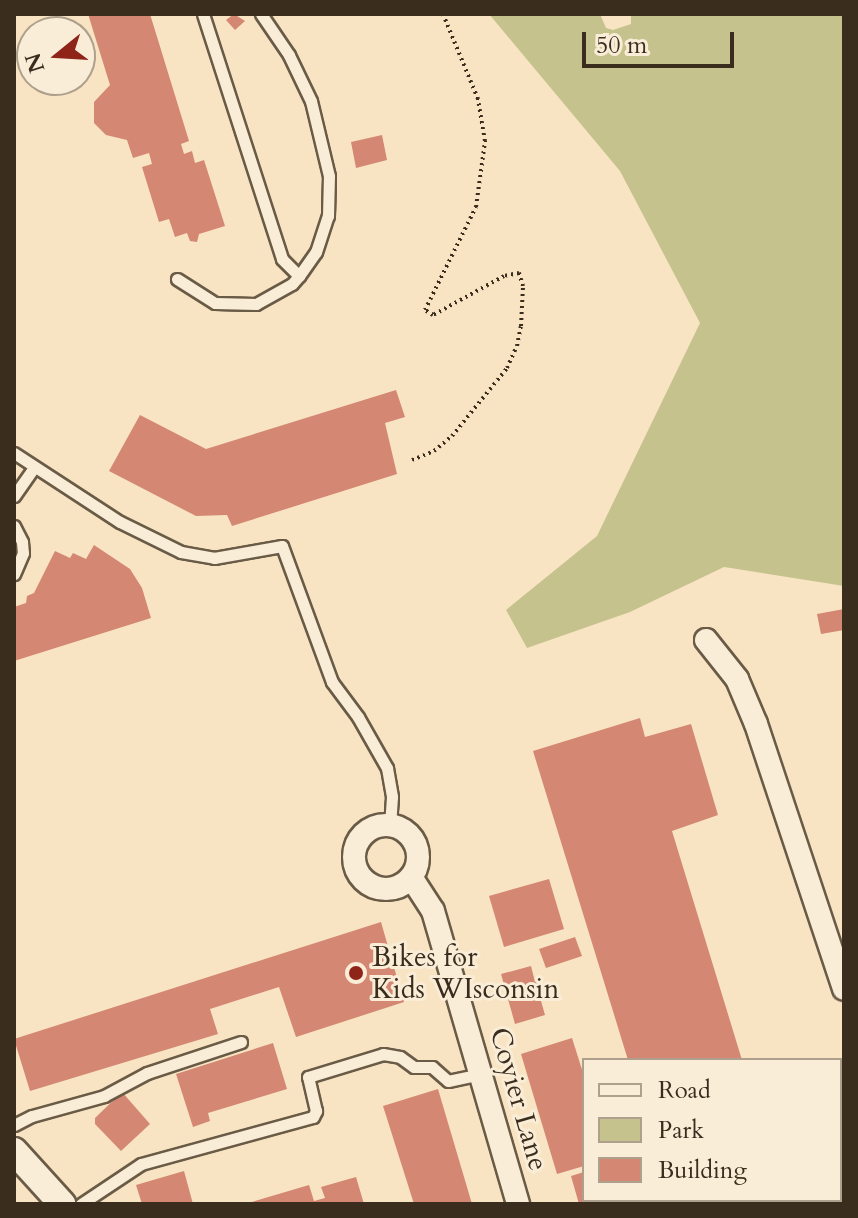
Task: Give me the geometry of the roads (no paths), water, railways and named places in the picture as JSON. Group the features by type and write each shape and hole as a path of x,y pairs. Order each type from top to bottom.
{"street":[{"path":"706,640 737,679 756,724 844,989"},
{"path":"390,825 399,828 414,841 418,859 411,877 403,884 382,889 372,886 357,871 355,852 363,834 390,825"},
{"name":"Coyier Lane","path":"411,877 433,911 518,1204"},
{"path":"14,1151 62,1204"}],"lane":[{"path":"203,14 282,259 299,276"},
{"path":"177,279 215,303 256,304 292,284 299,276 316,252 328,216 329,176 311,101 289,55 261,14"},
{"path":"14,453 120,522 181,552 214,558 282,546 332,682 358,717 387,768 392,797 390,825"},
{"path":"14,496 34,467"},
{"path":"14,526 22,542 23,553 14,574"},
{"path":"14,1125 104,1096 147,1073 241,1042"},
{"path":"81,1204 141,1164 313,1117 316,1111 308,1077 383,1054 400,1057 414,1067 432,1067 448,1081 480,1074"}],"place":[{"name":"Bikes for Kids WIsconsin","path":"356,973"}]}
